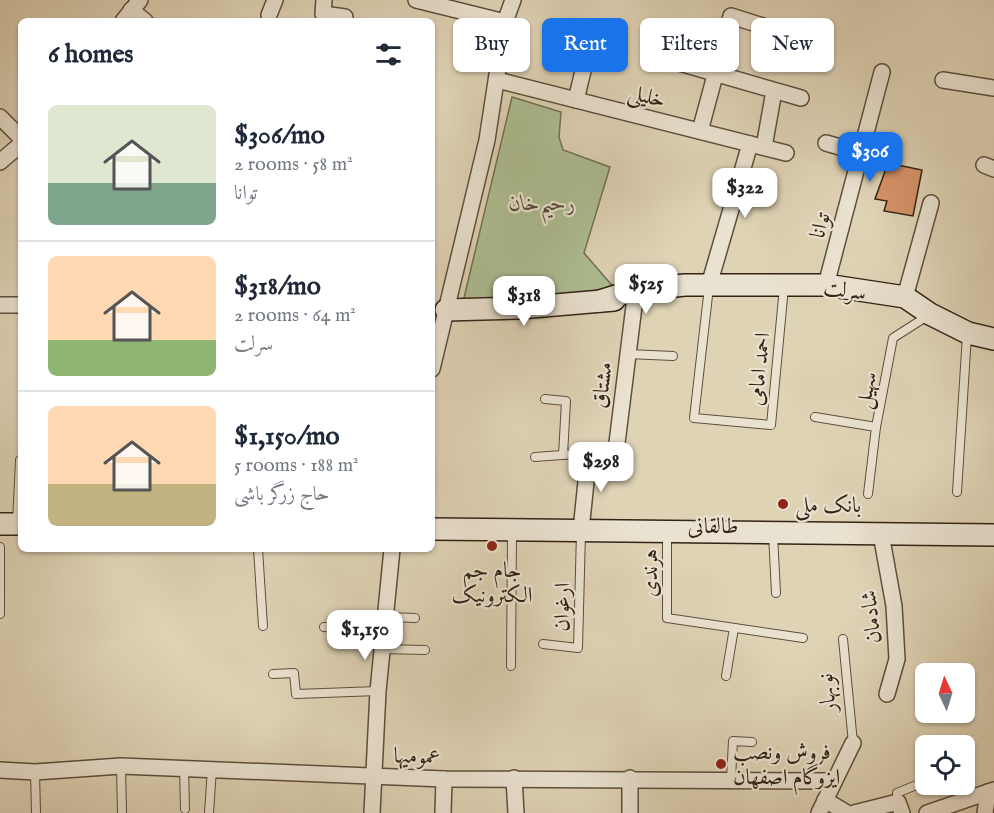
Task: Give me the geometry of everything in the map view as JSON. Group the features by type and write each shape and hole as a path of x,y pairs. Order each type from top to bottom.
{"street":[{"path":"269,15 275,0"},
{"path":"324,0 323,14 345,18"},
{"path":"416,0 489,18"},
{"path":"506,18 513,0"},
{"path":"700,131 731,16 751,22"},
{"path":"435,344 439,310 485,149 498,72"},
{"path":"576,100 583,72"},
{"path":"708,72 801,98"},
{"name":"توانا","path":"826,285 882,72"},
{"name":"خلیلی","path":"497,80 786,153"},
{"path":"943,80 994,87"},
{"path":"709,285 774,92"},
{"path":"0,117 18,135"},
{"path":"826,143 861,153"},
{"path":"0,162 18,147"},
{"path":"905,297 931,203"},
{"name":"سرلت","path":"439,310 520,308 600,301 685,285 826,285 905,297 930,314 968,333 994,339"},
{"name":"مشتاق","path":"589,453 616,451 635,294"},
{"path":"0,305 18,305"},
{"path":"581,527 589,453"},
{"name":"طالقانی","path":"435,529 512,530 581,527 667,531 994,535"},
{"name":"شادمان","path":"881,534 894,606 897,659 887,694"},
{"path":"372,813 378,691 392,552"},
{"path":"847,813 822,807 853,743"},
{"name":"عمومیها","path":"0,770 35,772 121,766 444,779 630,778 834,781"},
{"path":"514,778 516,813"},
{"path":"630,778 630,813"},
{"path":"443,813 444,779"},
{"path":"927,813 991,791"},
{"path":"985,813 991,791"},
{"path":"854,813 900,807"}],"lane":[{"name":"احمد امامی","path":"709,285 694,418 771,425 784,285"},
{"name":"سهیل","path":"868,494 876,427 893,338 930,314"},
{"path":"957,492 968,333"},
{"path":"628,354 673,356"},
{"path":"545,399 566,401 563,455"},
{"path":"815,417 876,427"},
{"path":"535,457 589,453"},
{"path":"13,520 18,477"},
{"name":"طالقانی","path":"435,520 581,527 994,527"},
{"name":"ارغوان","path":"543,644 579,648 581,527"},
{"path":"511,666 512,530"},
{"name":"هرندی","path":"667,531 667,618 803,638"},
{"path":"773,533 776,593"},
{"path":"0,547 0,614"},
{"path":"258,552 262,626"},
{"path":"324,627 385,624 415,618"},
{"path":"726,676 734,628"},
{"name":"نوبهار","path":"843,639 853,743"},
{"path":"382,649 425,650"},
{"path":"273,674 294,673 296,694 378,691"},
{"path":"730,779 734,741 752,742"},
{"path":"121,766 122,813"},
{"path":"184,767 185,809"},
{"path":"209,813 212,768"},
{"path":"35,772 36,813"},
{"path":"900,807 897,793 915,786"}],"green space":[{"name":"رحیم‌خان","path":"512,97 561,112 559,137 563,150 610,167 584,253 615,289 463,302"}],"building":[{"path":"888,163 922,170 913,216 884,211 887,201 875,199"}],"place":[{"name":"بانک ملی","path":"783,504"},
{"name":"جام جم الکترونیک","path":"492,546"},
{"name":"فروش ونصب ایزوگام اصفهان","path":"721,764"}]}
